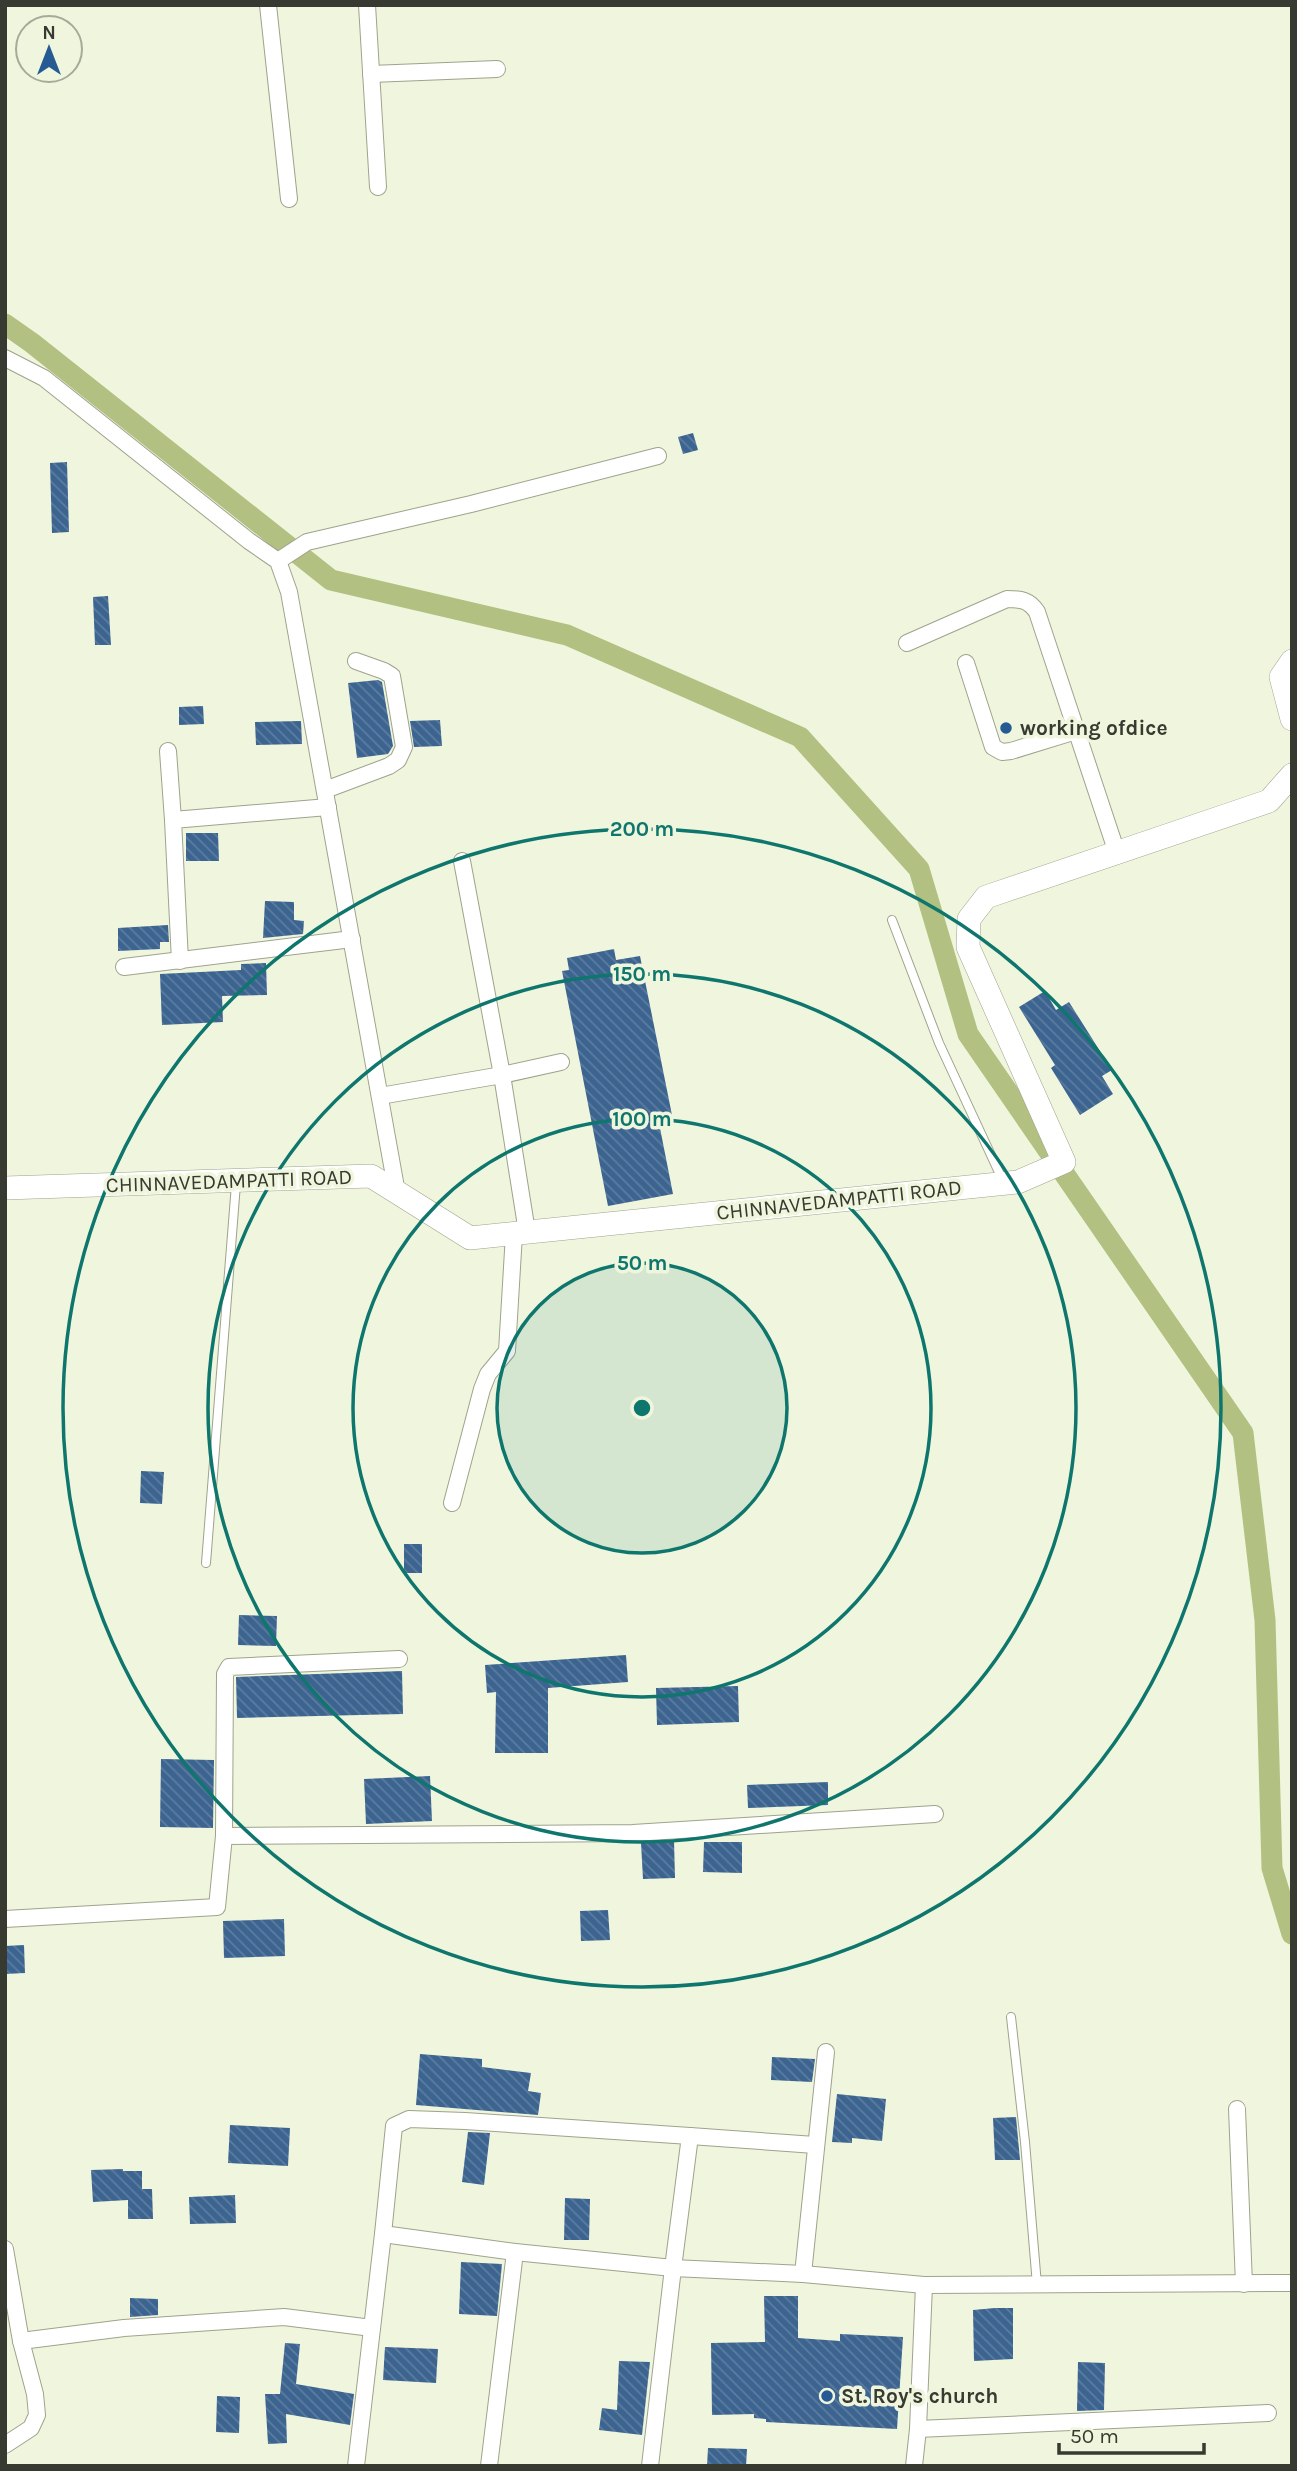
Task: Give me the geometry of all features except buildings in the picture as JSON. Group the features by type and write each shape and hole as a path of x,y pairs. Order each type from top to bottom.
{"street":[{"path":"268,5 289,199"},
{"path":"367,5 378,187"},
{"path":"371,75 497,69"},
{"path":"5,358 44,378 249,541 279,560 289,592 397,1192"},
{"path":"279,560 307,542 471,505 658,456"},
{"path":"907,643 1007,599 1022,599 1032,604 1037,612 1117,853"},
{"path":"325,790 389,766 398,760 404,747 392,676 356,661"},
{"path":"1292,662 1281,677 1292,719"},
{"path":"966,663 993,747 1002,752 1011,751 1076,731"},
{"path":"168,751 180,961"},
{"name":"CHINNAVEDAMPATTI ROAD","path":"5,1188 372,1176 470,1238 1011,1182 1064,1162 968,947 969,919 986,897 1269,801 1292,775"},
{"path":"173,821 328,807"},
{"path":"452,1503 482,1389 488,1374 507,1351 521,1233 502,1075 462,861"},
{"path":"124,967 352,939"},
{"path":"380,1096 561,1062"},
{"path":"5,1919 217,1907 224,1836 225,1674 229,1667 399,1659"},
{"path":"224,1836 633,1833 935,1814"},
{"path":"803,2274 826,2052"},
{"path":"1237,2109 1244,2284"},
{"path":"356,2466 394,2126 409,2119 815,2145"},
{"path":"650,2466 690,2136"},
{"path":"383,2234 515,2252 673,2268 803,2274 924,2285 1292,2283"},
{"path":"5,2249 37,2415 32,2428 5,2445"},
{"path":"489,2466 515,2252"},
{"path":"915,2466 924,2285"},
{"path":"21,2341 124,2328 285,2317 372,2328"},
{"path":"918,2429 1268,2413"}],"lane":[{"path":"892,920 939,1043 1011,1182"},
{"path":"206,1563 236,1181"},
{"path":"1011,2017 1037,2285"}],"waterway":[{"path":"5,324 331,580 567,635 800,737 919,869 968,1034 1243,1433 1265,1620 1272,1868 1292,1934"}],"place":[{"name":"working ofdice","path":"1006,728"},
{"name":"St. Roy's church","path":"827,2396"}]}
